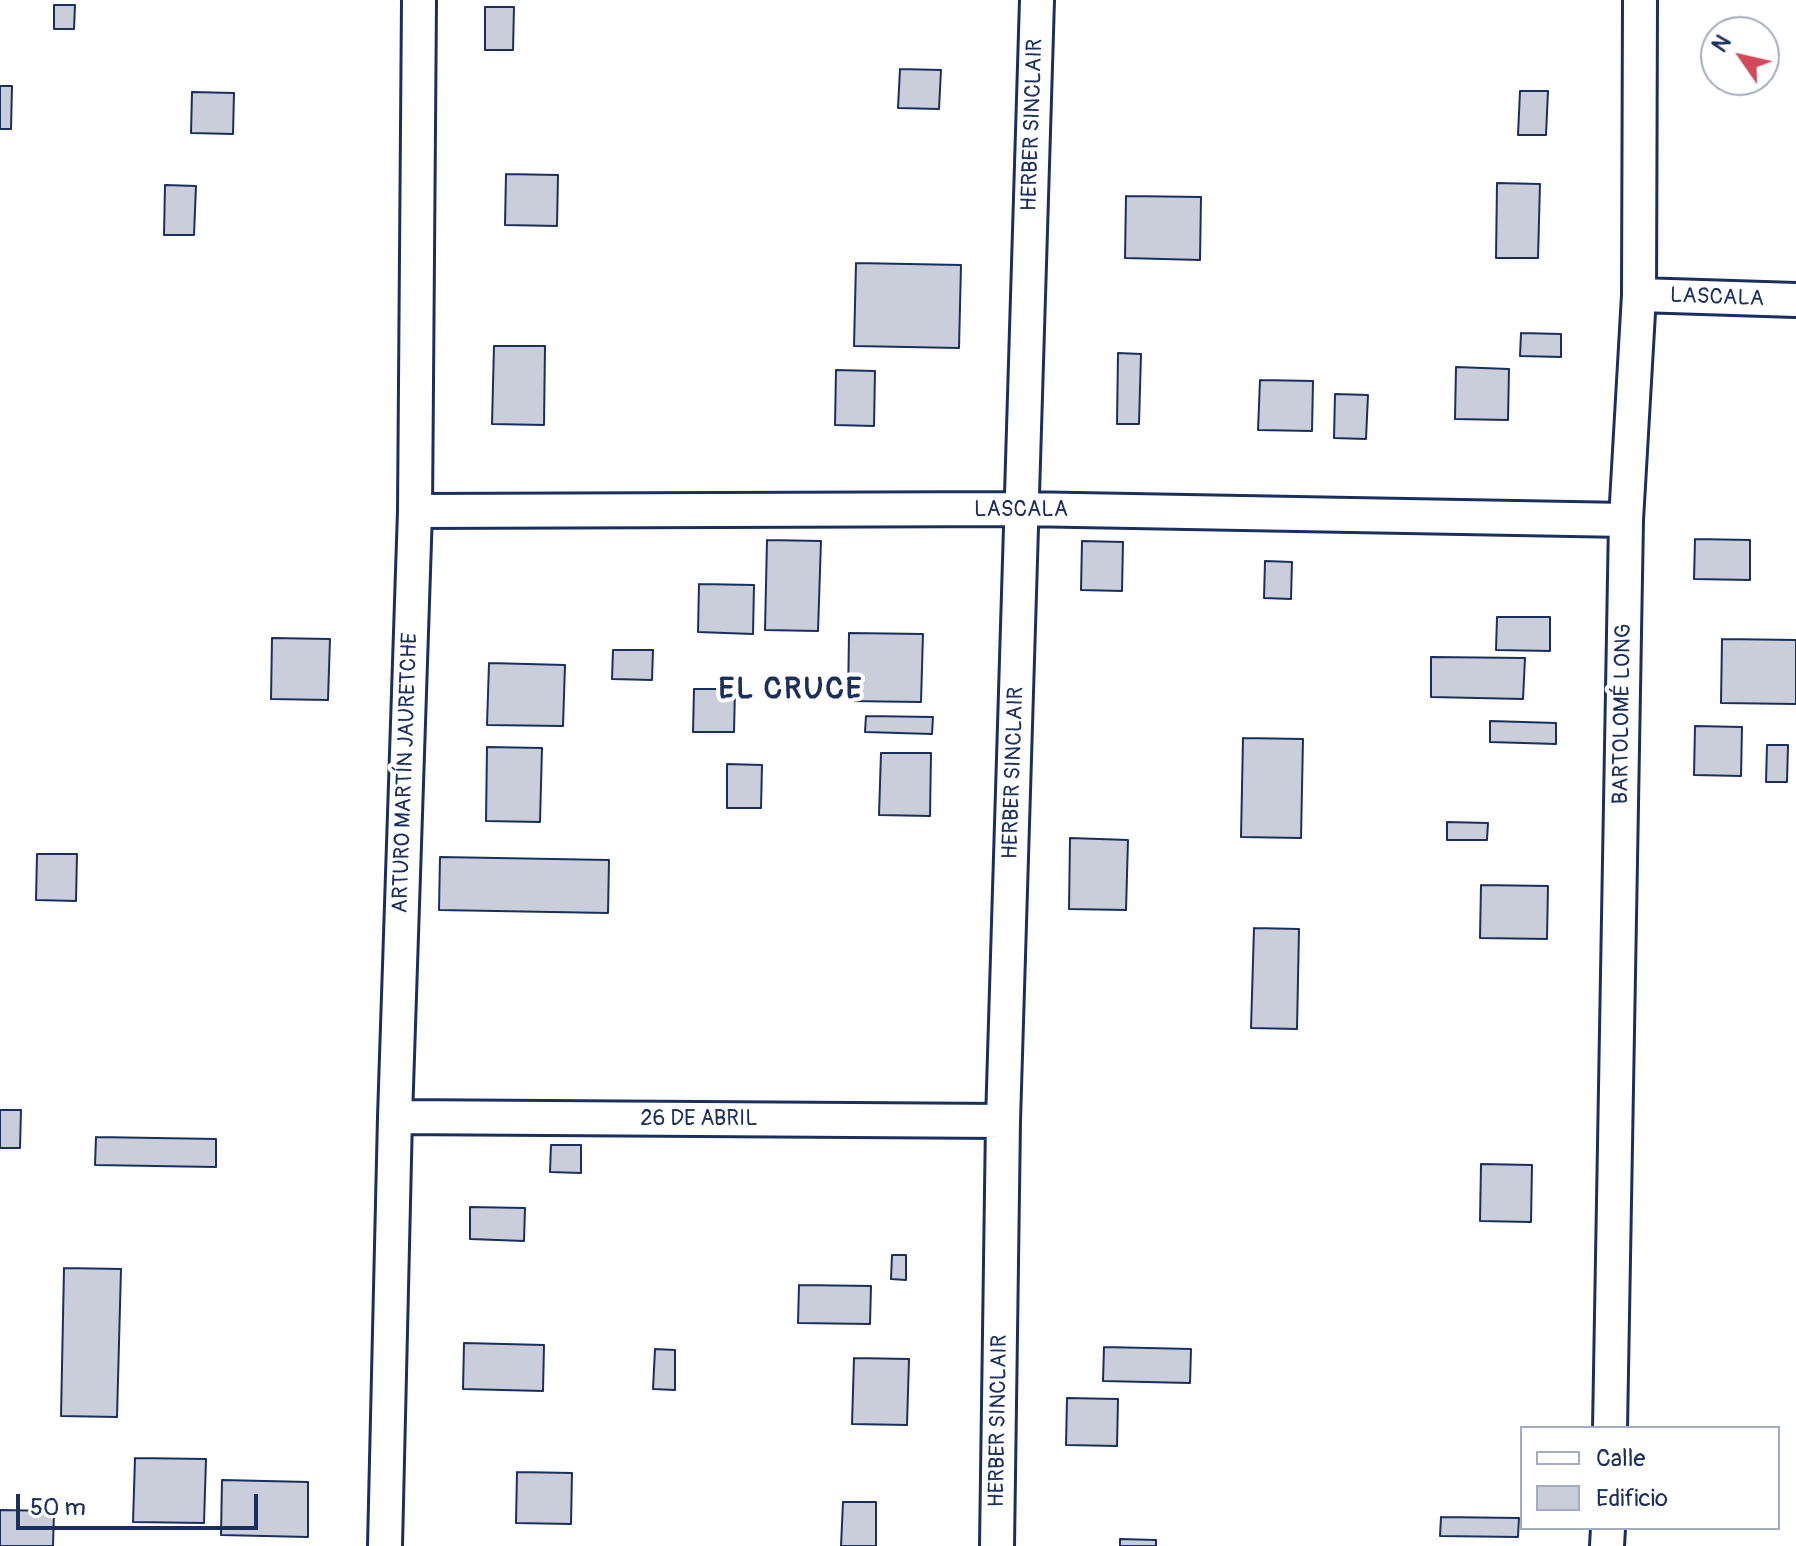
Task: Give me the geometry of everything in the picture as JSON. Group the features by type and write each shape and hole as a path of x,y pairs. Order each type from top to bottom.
{"street":[{"name":"ARTURO MARTÍN JAURETCHE","path":"385,1546 395,1117 415,511 419,0"},
{"name":"HERBER SINCLAIR","path":"997,1546 1003,1121 1037,0"},
{"name":"BARTOLOMÉ LONG","path":"1610,1426 1626,520 1639,295 1640,0"},
{"name":"LASCALA","path":"1639,295 1796,300"},
{"name":"LASCALA","path":"415,511 1022,509 1626,520"},
{"name":"26 DE ABRIL","path":"395,1117 1003,1121"}],"building":[{"path":"54,5 75,5 74,29 54,29"},
{"path":"485,7 514,7 513,50 485,50"},
{"path":"900,69 941,70 939,109 898,108"},
{"path":"0,86 12,86 11,129 0,129"},
{"path":"1520,91 1548,91 1546,135 1518,135"},
{"path":"192,92 234,93 233,134 191,133"},
{"path":"506,174 558,175 557,226 505,225"},
{"path":"1497,183 1540,184 1538,258 1496,258"},
{"path":"165,185 196,186 194,235 164,235"},
{"path":"1126,196 1201,197 1200,260 1125,258"},
{"path":"856,263 961,265 959,348 854,346"},
{"path":"1521,333 1561,334 1561,357 1520,356"},
{"path":"494,346 545,346 544,425 492,424"},
{"path":"1118,353 1141,354 1139,424 1117,424"},
{"path":"1456,367 1509,369 1508,420 1455,419"},
{"path":"836,370 875,371 874,426 835,425"},
{"path":"1260,380 1313,381 1312,431 1258,430"},
{"path":"1335,394 1368,395 1366,439 1334,438"},
{"path":"1695,539 1750,540 1750,580 1694,579"},
{"path":"767,540 821,541 818,631 765,630"},
{"path":"1082,541 1123,542 1122,591 1081,590"},
{"path":"1265,561 1292,562 1291,599 1264,598"},
{"path":"699,584 754,585 753,634 698,632"},
{"path":"1497,617 1550,617 1550,651 1496,650"},
{"path":"849,633 923,634 921,702 848,701"},
{"path":"272,638 330,639 328,700 271,699"},
{"path":"1722,639 1796,640 1796,704 1721,703"},
{"path":"613,650 653,650 652,680 612,679"},
{"path":"1431,657 1525,658 1523,699 1431,697"},
{"path":"489,663 565,665 563,726 487,725"},
{"path":"694,689 735,689 734,732 693,732"},
{"path":"866,716 933,717 932,734 865,732"},
{"path":"1490,721 1556,723 1556,744 1490,742"},
{"path":"1695,726 1742,727 1741,776 1694,775"},
{"path":"1243,738 1303,739 1301,838 1241,837"},
{"path":"1767,745 1788,745 1787,782 1766,782"},
{"path":"487,747 542,748 540,822 486,821"},
{"path":"881,753 931,753 930,816 879,815"},
{"path":"727,764 762,765 761,808 727,808"},
{"path":"1447,822 1488,823 1487,840 1447,840"},
{"path":"1070,838 1128,840 1126,910 1069,909"},
{"path":"37,854 77,854 76,901 36,900"},
{"path":"440,857 609,860 608,913 439,910"},
{"path":"1481,885 1548,886 1547,939 1480,938"},
{"path":"1254,928 1299,929 1297,1029 1251,1028"},
{"path":"0,1110 21,1110 20,1148 0,1148"},
{"path":"96,1137 216,1139 216,1167 95,1165"},
{"path":"551,1145 581,1145 581,1173 550,1172"},
{"path":"1481,1164 1532,1165 1531,1222 1480,1221"},
{"path":"470,1207 525,1208 524,1241 470,1239"},
{"path":"892,1255 906,1255 906,1280 891,1279"},
{"path":"64,1268 121,1269 117,1417 61,1416"},
{"path":"799,1285 871,1286 870,1324 798,1323"},
{"path":"464,1343 544,1345 543,1391 463,1389"},
{"path":"1104,1347 1191,1349 1190,1383 1103,1381"},
{"path":"655,1349 675,1350 675,1390 653,1389"},
{"path":"854,1358 909,1359 907,1425 852,1424"},
{"path":"1067,1398 1118,1399 1117,1446 1066,1445"},
{"path":"135,1458 206,1459 204,1523 133,1522"},
{"path":"517,1472 572,1473 571,1524 516,1523"},
{"path":"222,1480 308,1482 308,1537 221,1535"},
{"path":"843,1502 876,1502 876,1546 841,1546"},
{"path":"0,1510 54,1511 53,1546 0,1546"},
{"path":"1441,1517 1519,1518 1518,1537 1440,1536"},
{"path":"1120,1539 1156,1540 1156,1546 1120,1546"}],"district":[{"name":"EL CRUCE","path":"791,690"}]}
